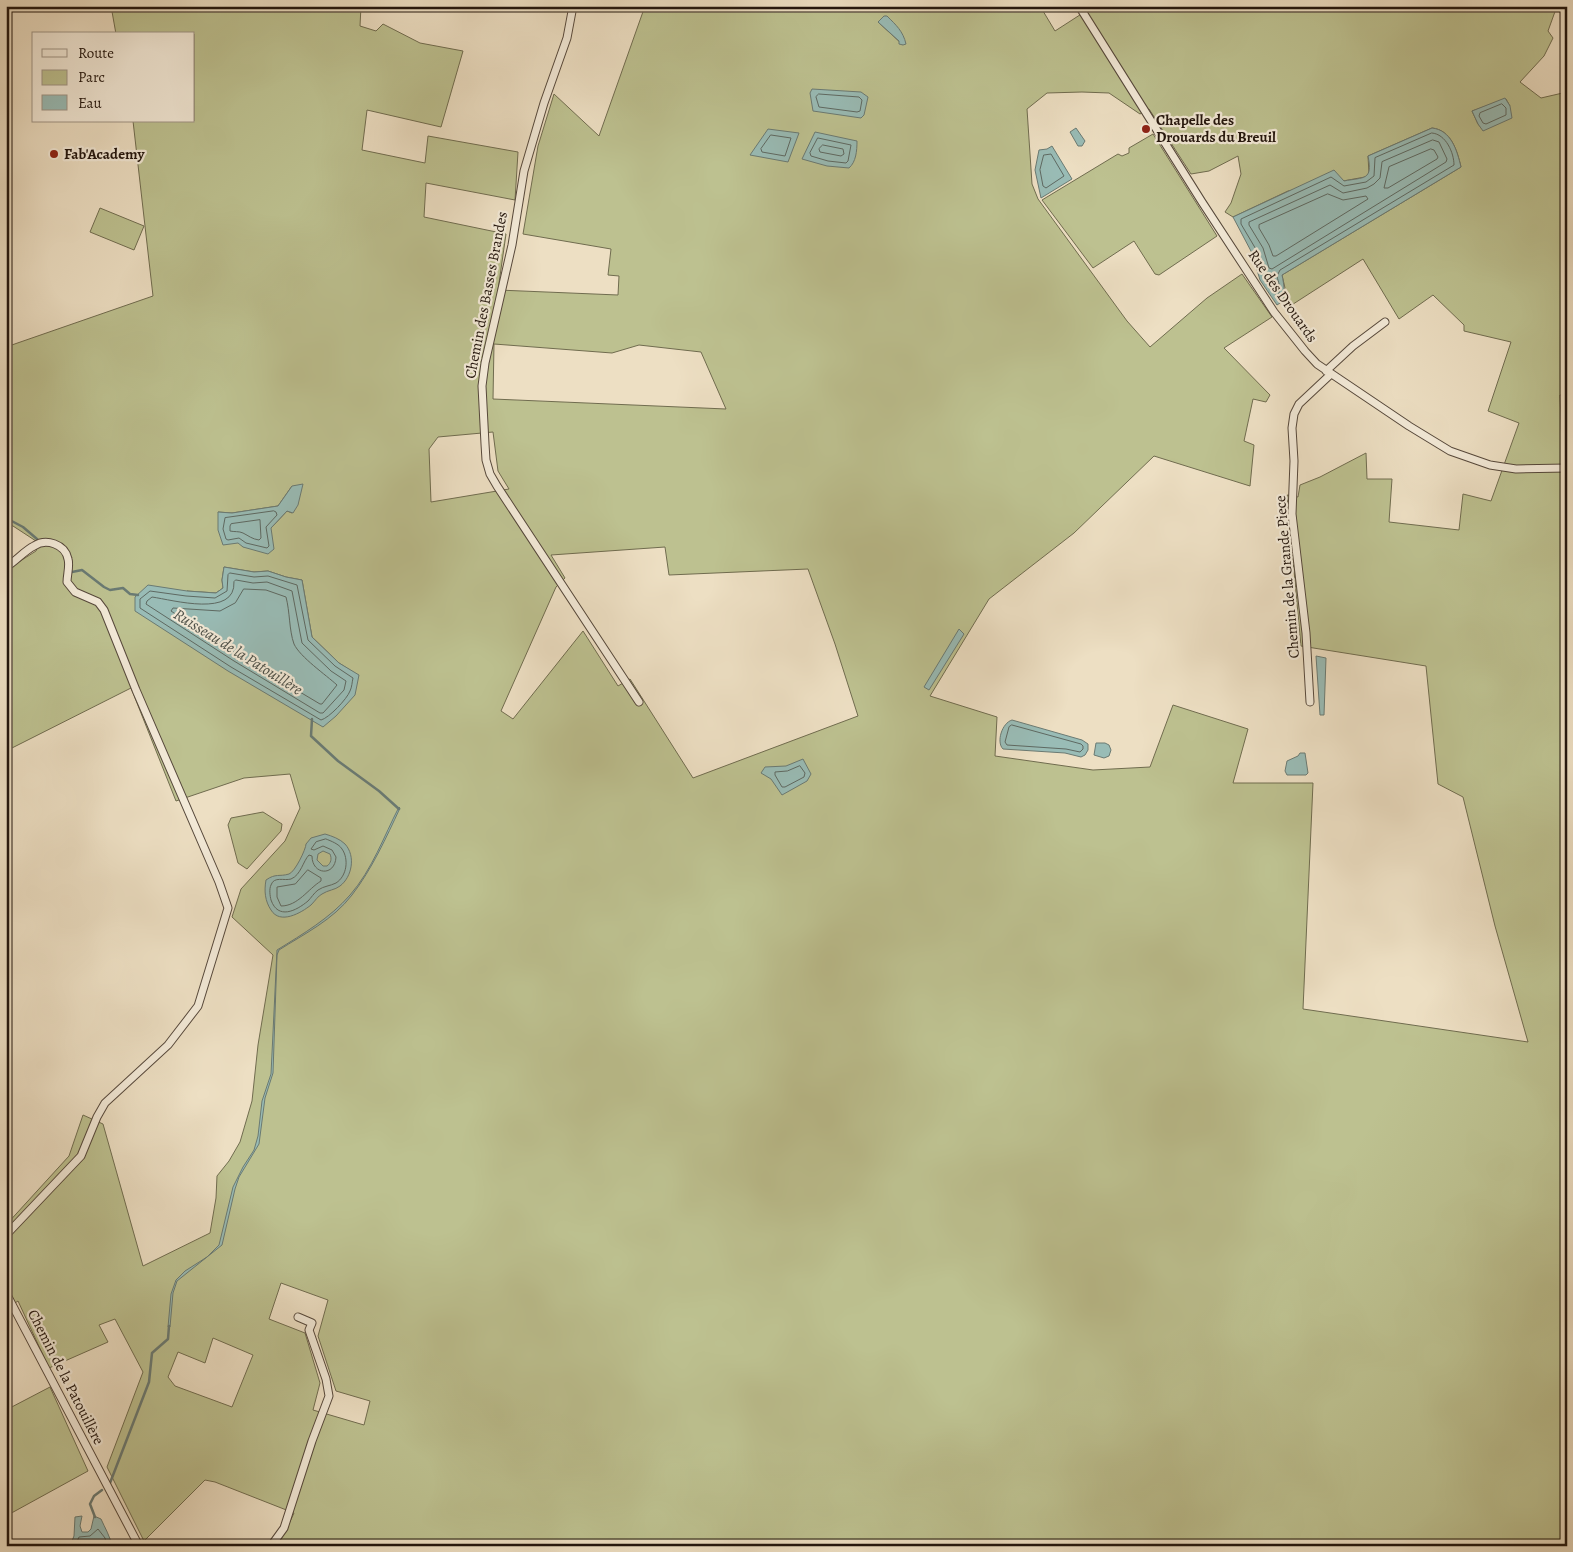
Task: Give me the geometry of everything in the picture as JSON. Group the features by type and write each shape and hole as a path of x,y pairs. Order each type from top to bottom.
{"street":[{"name":"Chemin des Basses Brandes","path":"573,6 567,38 544,104 524,171 512,245 485,363 482,386 486,460 490,474 497,486 639,702"},
{"name":"Rue des Drouards","path":"1079,6 1194,190 1274,312 1304,351 1329,372 1450,451 1490,465 1516,469 1567,468"},
{"name":"Chemin de la Grande Piece","path":"1310,702 1306,633 1292,514 1294,461 1292,428 1294,414 1299,404 1353,346 1385,322"},
{"path":"6,567 36,544 49,542 58,545 67,554 69,562 67,582 75,592 98,602 104,610 136,690 219,882 228,908 198,1006 168,1045 105,1104 97,1116 81,1156 6,1235"},
{"name":"Chemin de la Patouillère","path":"6,1293 139,1546"},
{"path":"270,1546 284,1528 312,1441 329,1396 326,1380 309,1330 312,1322 298,1318"}],"green space":[{"path":"111,6 361,6 360,26 376,31 383,24 420,43 463,51 441,127 367,110 362,150 425,163 428,136 518,152 515,200 426,183 424,217 506,234 498,290 618,295 619,276 608,275 611,249 523,234 538,146 554,94 599,136 645,6 1040,6 1055,31 1086,11 1084,6 1398,6 1400,8 1414,6 1557,6 1548,31 1553,38 1544,56 1520,82 1541,98 1567,92 1567,395 1560,395 1563,472 1567,472 1567,1546 275,1546 294,1513 215,1482 205,1480 144,1541 107,1467 143,1372 115,1319 99,1325 108,1342 49,1368 18,1301 6,1309 6,1225 69,1156 83,1115 103,1124 143,1266 210,1233 216,1198 217,1176 229,1161 240,1142 252,1101 258,1045 273,955 232,917 241,889 285,841 300,808 290,774 244,778 176,801 131,688 6,751 6,570 36,551 39,543 13,526 6,524 6,347 153,296 133,122 195,122 195,32 116,32","holes":["886,16 903,45 878,22","1047,93 1109,93 1140,114 1149,109 1191,174 1209,171 1238,156 1241,174 1231,203 1225,212 1233,217 1288,191 1365,177 1369,174 1368,156 1432,128 1444,133 1452,142 1461,167 1282,275 1285,288 1283,301 1287,308 1363,259 1399,319 1433,295 1464,325 1464,331 1511,342 1488,411 1519,423 1491,501 1463,494 1459,530 1389,522 1392,479 1367,479 1366,453 1320,477 1300,485 1298,497 1287,495 1301,646 1426,666 1438,784 1463,797 1495,926 1528,1042 1303,1009 1313,783 1233,783 1248,729 1173,705 1150,767 1093,770 995,756 997,717 930,696 989,599 1074,533 1154,456 1250,486 1254,445 1244,441 1253,399 1266,402 1270,395 1224,348 1272,317 1242,274 1207,298 1150,347 1127,321 1038,199 1032,184 1027,109","1506,99 1510,106 1483,130 1472,111","494,344 612,353 639,345 701,352 726,409 493,399","493,432 498,471 509,489 431,502 429,449 438,437","292,486 292,513 287,511 271,528 243,547 218,512 232,513 278,506","665,547 669,575 808,569 858,716 693,778 630,679 618,686 583,631 513,719 501,711 556,587 565,578 551,555","224,567 254,572 268,571 302,580 312,637 339,663 359,676 187,591 216,593 223,588","281,1283 328,1300 318,1336 336,1391 370,1401 364,1425 313,1410 320,1383 305,1333 269,1319","213,1338 253,1355 232,1407 175,1386 168,1377 178,1352 205,1363"]},
{"path":"1153,134 1217,236 1159,275 1155,274 1134,241 1093,268 1042,200 1118,154 1122,156 1129,153 1129,148"},
{"path":"100,208 144,226 134,250 90,232"},
{"path":"263,812 282,824 281,831 247,869 238,863 228,825 231,818"},
{"path":"50,1387 88,1471 6,1516 6,1410"}],"water":[{"path":"884,16 887,16 899,28 906,44 899,44 899,41 878,22"},
{"path":"812,89 861,92 868,97 864,115 861,118 813,111 810,93"},
{"path":"1505,98 1510,106 1512,118 1483,131 1472,111"},
{"path":"1076,128 1085,141 1082,146 1078,146 1070,132"},
{"path":"1432,128 1444,133 1452,142 1461,167 1282,275 1284,297 1283,301 1277,305 1260,280 1252,253 1233,217 1334,170 1344,181 1362,178 1368,174 1368,156"},
{"path":"768,129 799,133 788,162 750,155"},
{"path":"815,132 857,141 855,159 849,168 827,166 802,159"},
{"path":"1052,146 1072,179 1041,198 1035,170 1039,150"},
{"path":"303,484 298,505 293,513 287,511 271,528 274,549 268,554 243,547 238,543 223,545 218,530 218,512 232,513 278,506 292,486"},
{"path":"224,567 254,572 268,571 302,580 312,637 339,663 359,675 355,695 323,727 228,671 135,611 135,597 148,585 216,593 223,588"},
{"path":"959,629 964,634 929,690 924,687"},
{"path":"1316,656 1326,658 1324,715 1320,715"},
{"path":"1012,720 1082,740 1088,744 1088,750 1081,757 1065,753 1003,749 1000,742 1001,733 1005,725"},
{"path":"1096,743 1109,745 1111,750 1109,756 1104,758 1094,755"},
{"path":"1300,753 1305,753 1308,773 1306,775 1287,775 1285,771 1287,761 1298,756"},
{"path":"803,759 811,774 807,781 782,795 771,779 761,773 765,767 786,766"},
{"path":"399,807 378,853 366,875 352,895 327,919 279,950 277,955 273,1073 265,1098 259,1144 239,1177 222,1245 207,1257 219,1245 233,1187 254,1150 258,1136 262,1101 271,1074 277,950 325,918 350,895 365,875"},
{"path":"325,834 343,842 351,854 350,872 340,886 321,895 307,908 291,916 280,917 271,910 267,903 265,892 266,880 289,874 300,860 306,844 311,838","holes":["323,851 330,854 331,861 327,866 323,866 317,860 318,854"]},
{"path":"207,1257 177,1281 173,1293 170,1327 168,1327 171,1294 176,1280 185,1271"},
{"path":"82,1516 80,1526 82,1532 88,1532 91,1529 94,1516 101,1519 112,1546 70,1546 74,1536 75,1517"}],"waterway":[{"name":"Ruisseau de la Patouillère","path":"6,518 23,527 37,539"},
{"name":"Ruisseau de la Patouillère","path":"72,572 82,570 110,590 123,588 130,594 138,595"},
{"name":"Ruisseau de la Patouillère","path":"312,719 311,736 338,761 379,791 399,809"},
{"name":"Ruisseau de la Patouillère","path":"110,1483 149,1382 152,1353 168,1339 169,1326"},
{"name":"Ruisseau de la Patouillère","path":"95,1517 90,1504 94,1496 102,1490"}],"place":[{"name":"Chapelle des Drouards du Breuil","path":"1146,129"},
{"name":"Fab'Academy","path":"54,154"}]}
